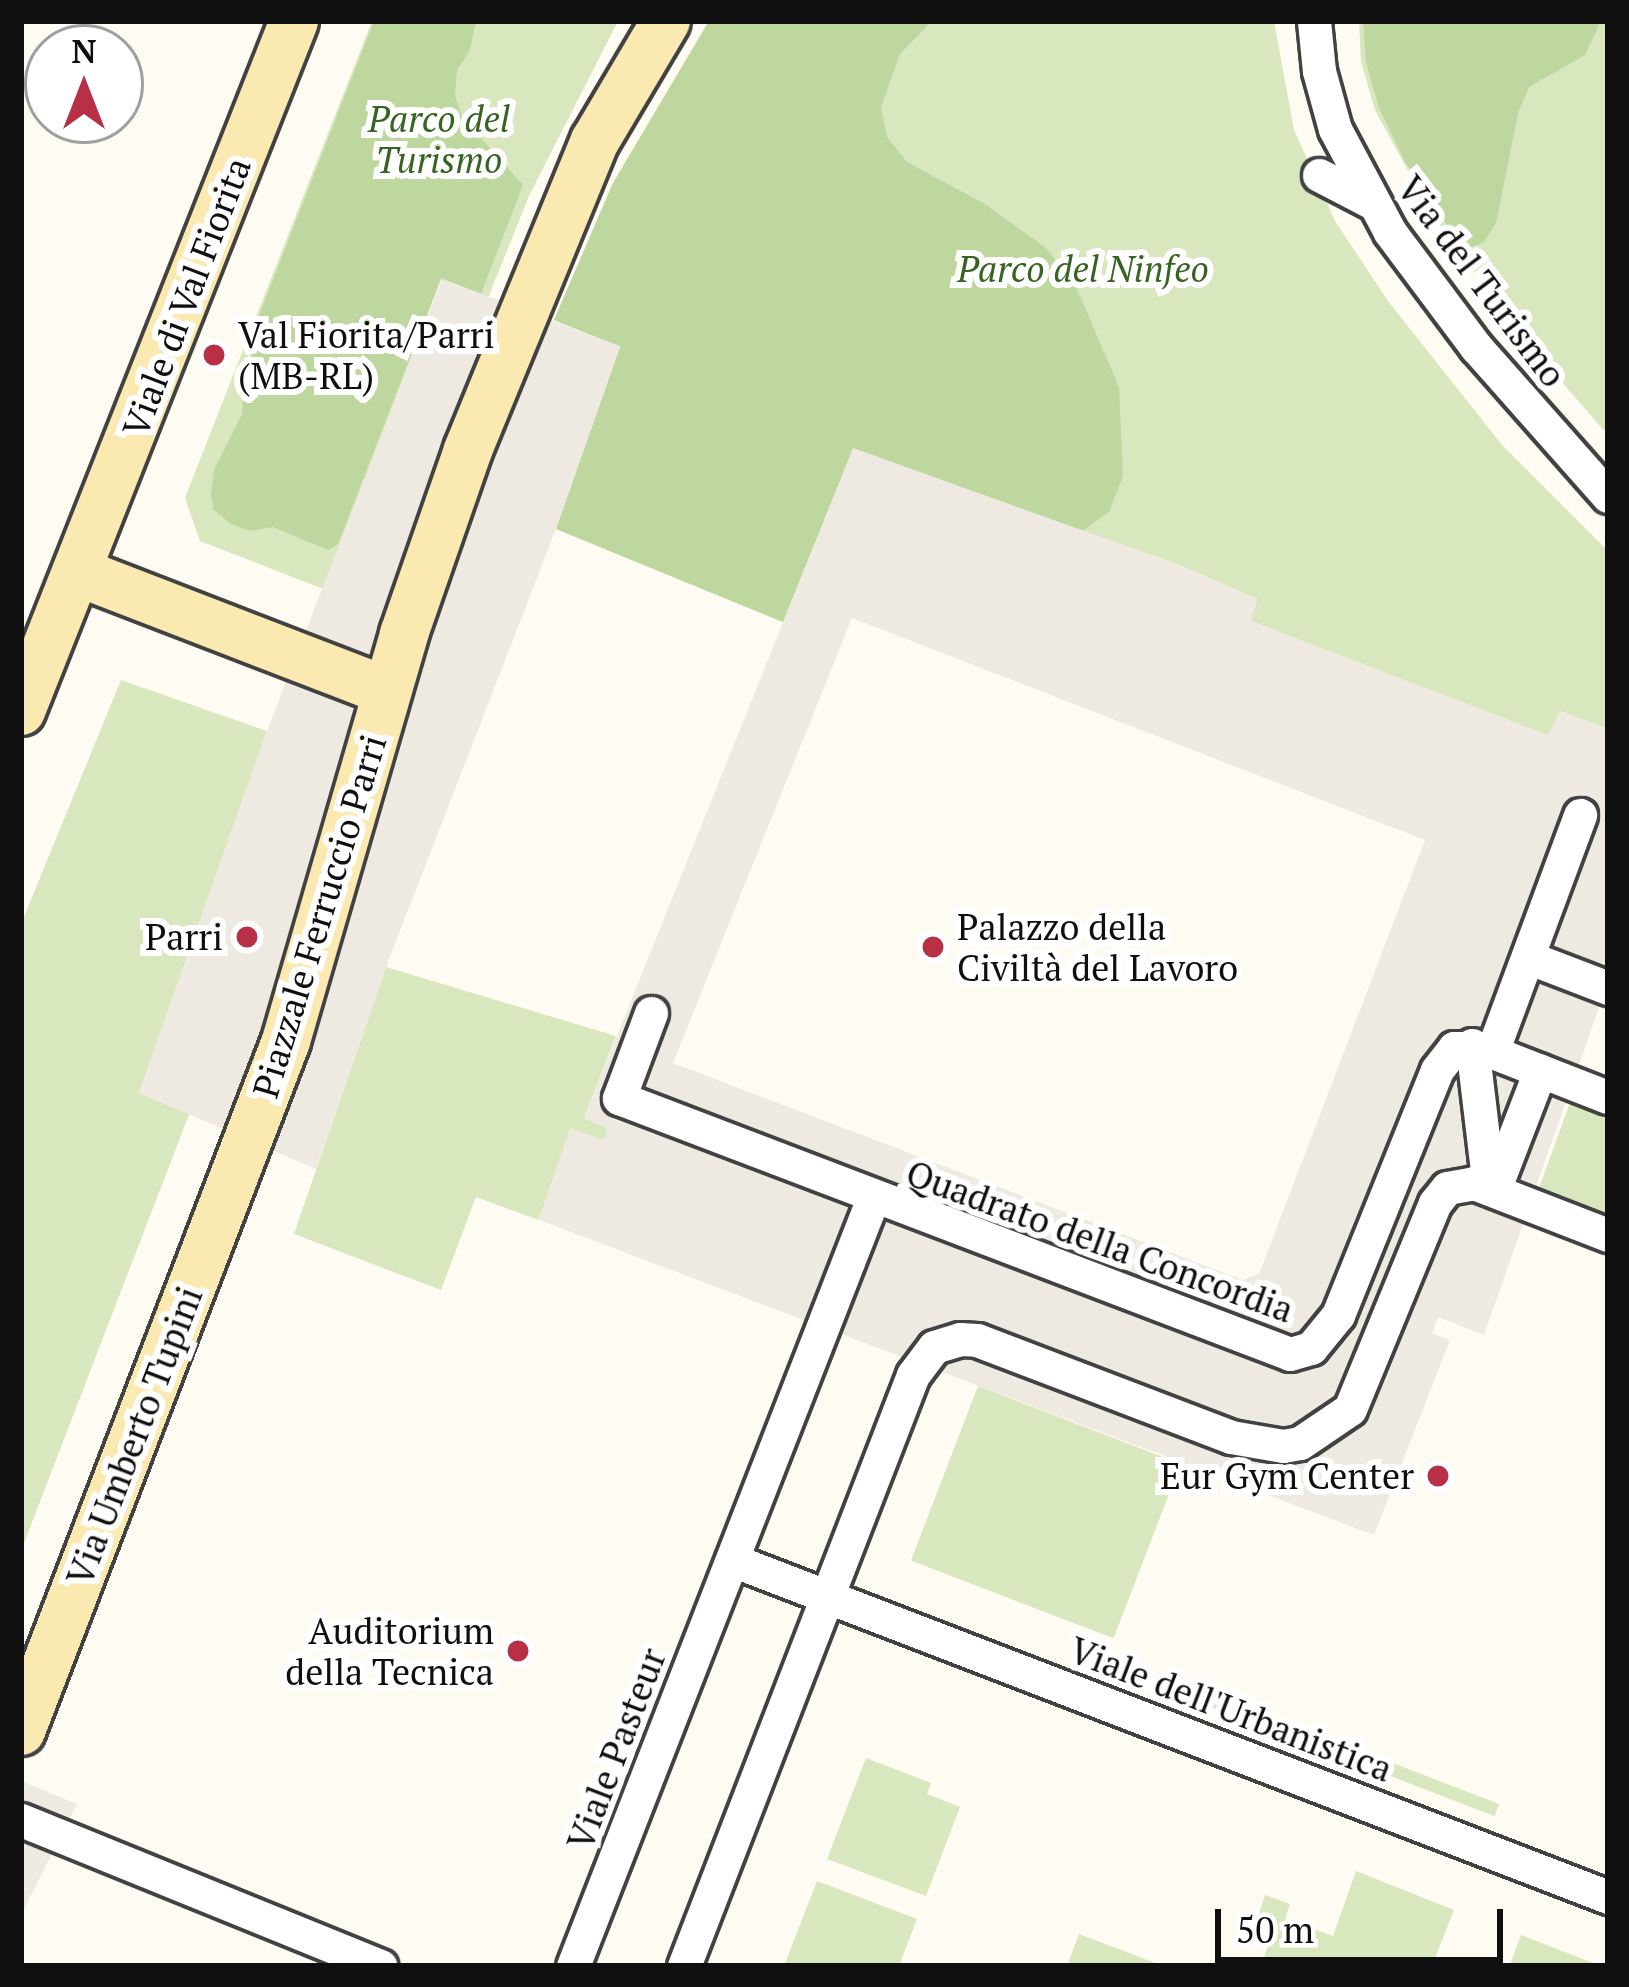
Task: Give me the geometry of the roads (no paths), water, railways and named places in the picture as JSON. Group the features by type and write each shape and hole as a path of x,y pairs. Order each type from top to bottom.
{"street":[{"name":"Viale di Val Fiorita","path":"21,711 294,21"},
{"name":"Piazzale Ferruccio Parri","path":"248,1141 286,1041 386,691 469,450 595,141 667,21"},
{"name":"Via del Turismo","path":"1314,21 1331,116 1372,203 1476,347 1608,496"},
{"path":"1319,175 1372,203"},
{"name":"Piazzale Ferruccio Parri","path":"78,572 386,691"},
{"name":"Quadrato della Concordia","path":"1492,1189 1482,1049 1530,958 1580,815"},
{"path":"1530,958 1608,988"},
{"name":"Quadrato della Concordia","path":"650,1013 619,1098 1278,1352 1300,1354 1325,1335 1338,1315 1442,1062 1454,1048 1482,1049"},
{"path":"1482,1049 1608,1097"},
{"path":"1492,1189 1540,1071"},
{"name":"Via Umberto Tupini","path":"21,1731 248,1141"},
{"path":"684,1966 920,1360 942,1342 977,1340 1262,1446 1300,1443 1334,1423 1361,1390 1440,1195 1461,1183 1492,1189 1608,1235"},
{"name":"Viale Pasteur","path":"574,1966 873,1198"},
{"path":"732,1560 827,1594"},
{"name":"Viale dell'Urbanistica","path":"827,1594 1608,1897"},
{"path":"21,1820 380,1966"}],"place":[{"name":"Val Fiorita/Parri (MB-RL)","path":"214,355"},
{"name":"Parri","path":"247,937"},
{"name":"Palazzo della Civiltà del Lavoro","path":"933,947"},
{"name":"Eur Gym Center","path":"1438,1476"},
{"name":"Auditorium della Tecnica","path":"518,1651"}],"park label":[{"name":"Parco del Turismo","path":"439,138"},
{"name":"Parco del Ninfeo","path":"1083,269"}]}
